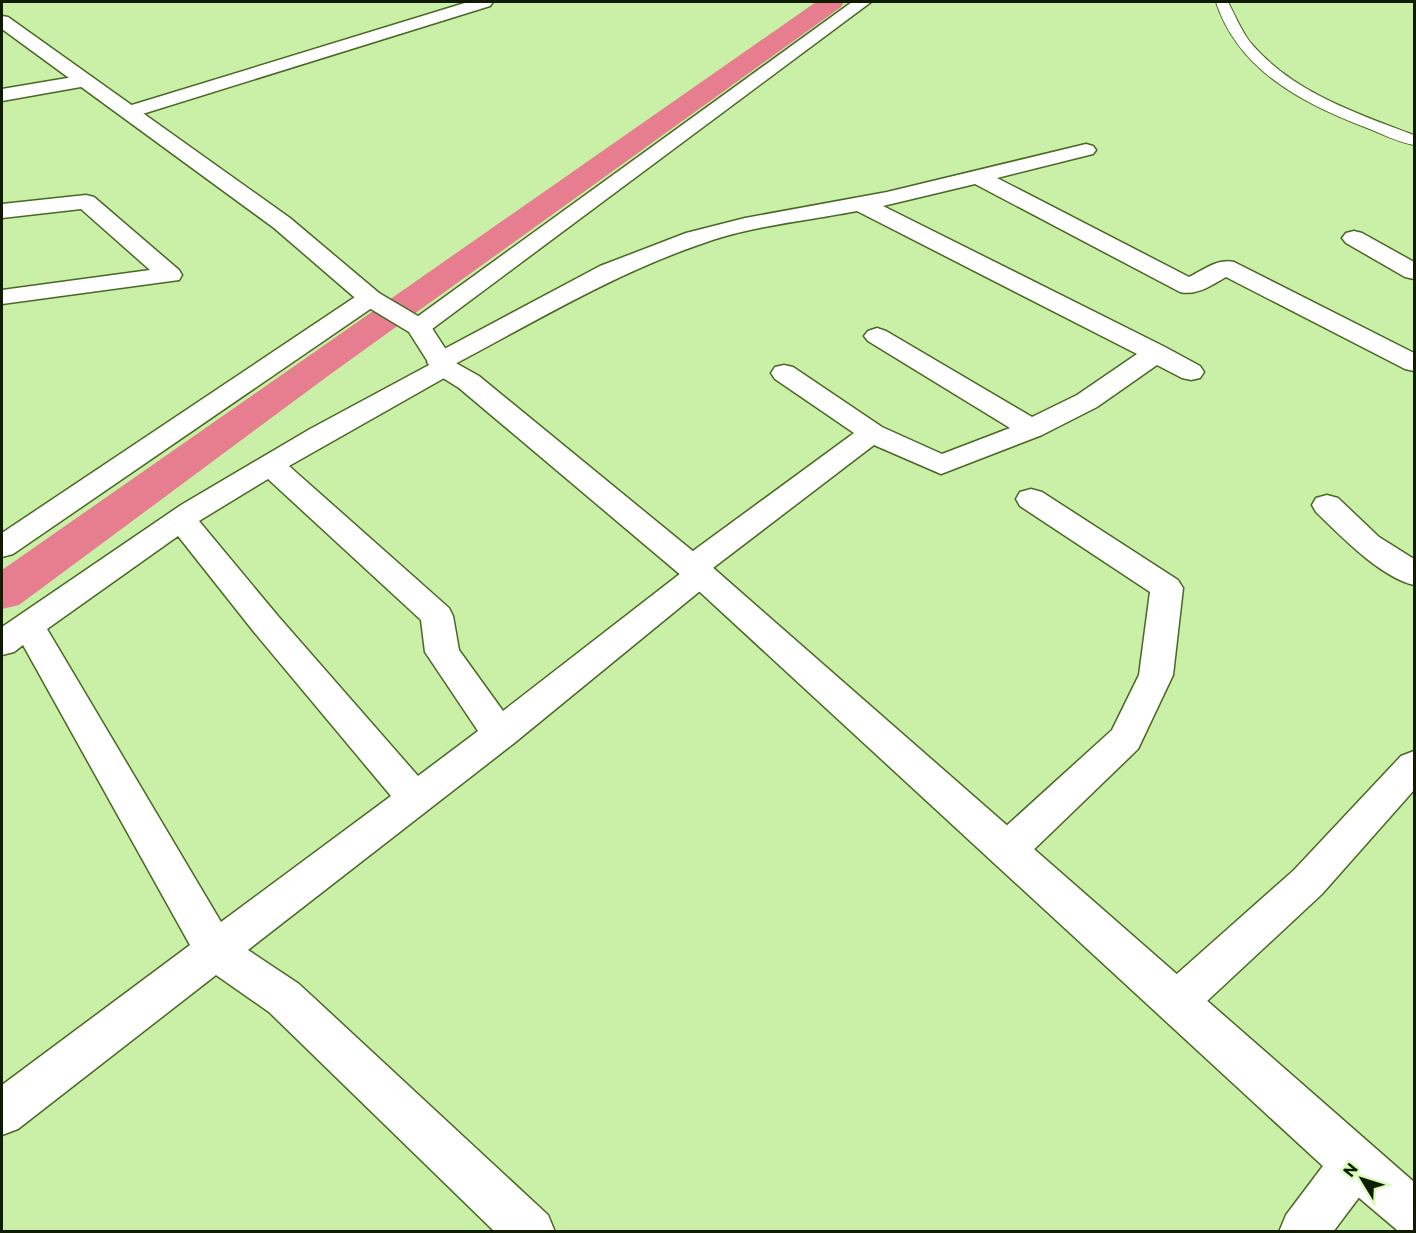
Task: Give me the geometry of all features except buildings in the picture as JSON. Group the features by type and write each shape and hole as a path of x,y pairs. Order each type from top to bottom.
{"street":[{"path":"129,112 484,2"},
{"path":"2,547 395,312 861,2"},
{"path":"2,21 282,223 395,312 442,365 468,382 696,570 1355,1163 1414,1213"},
{"path":"2,95 85,81"},
{"path":"531,1232 284,998 214,950 15,634 181,519 442,365 609,271 694,238 745,225 860,204 1050,161 1086,150"},
{"path":"976,176 1189,287 1226,267 1414,363"},
{"path":"2,211 87,202 170,275 2,297"},
{"path":"860,204 1191,372"},
{"path":"1354,238 1414,272"},
{"path":"877,336 1032,429"},
{"path":"784,373 872,433 941,465 1032,429 1087,401 1156,353"},
{"path":"2,1113 500,734 696,570 872,433"},
{"path":"270,465 437,616 442,652 500,734"},
{"path":"1007,850 1125,738 1156,675 1167,588 1031,500"},
{"path":"1327,505 1368,544 1414,574"},
{"path":"181,519 266,624 415,798"},
{"path":"1176,1002 1308,882 1414,766"},
{"path":"1304,1232 1355,1163"}],"lane":[{"path":"1222,2 1245,45 1260,61 1289,84 1330,106 1414,140"}],"waterway":[{"path":"2,593 318,365 832,2"}]}
